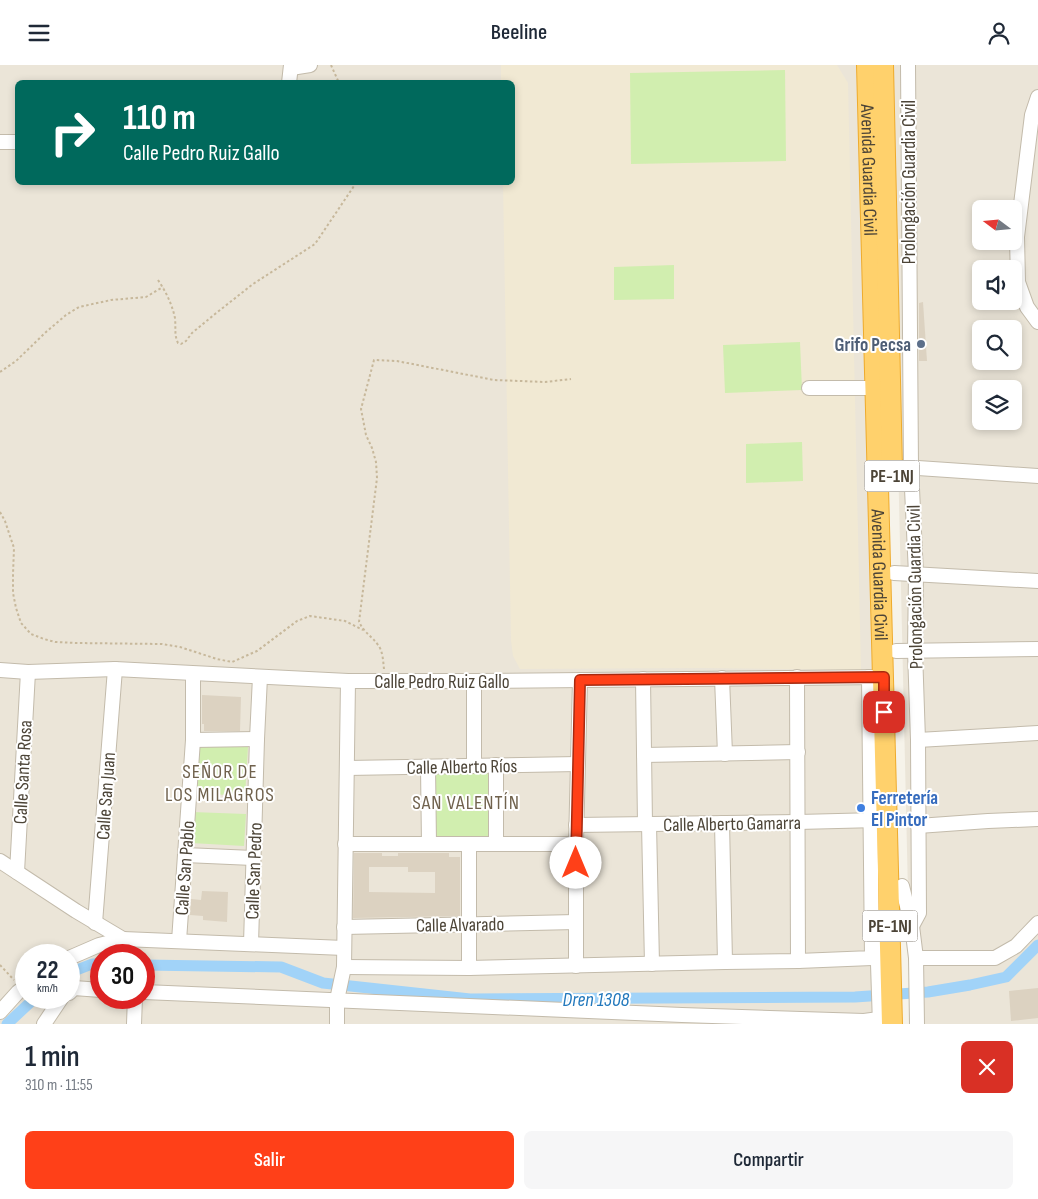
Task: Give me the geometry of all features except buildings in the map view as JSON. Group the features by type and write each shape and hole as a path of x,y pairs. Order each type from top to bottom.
{"highway":[{"name":"Avenida Guardia Civil","path":"867,65 883,389 902,466 894,573 905,651 895,886 901,965 891,1020"},
{"name":"Avenida Guardia Civil","path":"883,65 888,267 876,677 879,820 895,886"}],"street":[{"path":"289,80 291,67 310,65"},
{"name":"Prolongación Guardia Civil","path":"908,65 910,375 902,466 916,574 905,651 918,740 919,913 912,926"},
{"path":"1038,97 1032,115 1016,237 1018,282 1026,307 1038,321"},
{"path":"0,142 15,142"},
{"path":"888,267 909,256"},
{"path":"809,388 883,389 910,375"},
{"path":"902,466 1038,476"},
{"path":"894,573 1038,581"},
{"path":"905,651 1038,649"},
{"name":"Calle Pedro Ruiz Gallo","path":"0,670 28,672 115,669 348,681 876,677"},
{"name":"Calle San Juan","path":"96,923 115,669"},
{"name":"Calle Santa Rosa","path":"17,872 28,672"},
{"name":"Calle San Pablo","path":"179,941 193,740 193,674"},
{"name":"Calle San Pedro","path":"251,944 260,677"},
{"path":"797,677 798,961"},
{"path":"722,678 725,753"},
{"path":"643,679 652,964"},
{"path":"576,965 576,825 580,680"},
{"path":"337,1024 337,1000 344,967 348,681"},
{"path":"474,681 474,766"},
{"path":"918,740 1038,733"},
{"path":"193,740 257,739"},
{"path":"644,755 798,752"},
{"name":"Calle Alberto Ríos","path":"347,768 578,764"},
{"path":"496,765 496,844"},
{"path":"428,767 429,844"},
{"path":"918,826 1038,819"},
{"path":"344,967 469,969 872,958 879,820"},
{"name":"Calle Alberto Gamarra","path":"576,825 879,820"},
{"path":"722,823 725,962"},
{"path":"345,844 576,844"},
{"path":"469,844 469,969"},
{"path":"185,855 253,858"},
{"path":"0,861 123,939"},
{"path":"895,886 912,926 901,965 995,958 1016,946 1038,923"},
{"name":"Calle Alvarado","path":"344,927 576,922"},
{"path":"123,939 124,944"},
{"path":"80,953 99,945 123,939 344,948"},
{"path":"155,992 785,1021 891,1020"},
{"path":"0,1012 15,995"},
{"path":"44,1024 54,1009"},
{"path":"134,1024 135,1009"}],"path":[{"path":"330,65 338,80"},
{"path":"158,280 171,304 175,320 176,339 181,344 215,313 253,283 315,244 355,185"},
{"path":"0,372 16,361 66,315 79,307 111,300 146,297 163,287"},
{"path":"363,630 359,622 377,478 376,462 366,435 361,409 374,360 397,361 494,380 545,382 571,379"},
{"path":"0,512 14,548 12,574 16,608 21,623 31,634 55,642 162,644 180,647 217,659 232,661 258,651 298,621 310,616 345,621 363,630 379,645 383,657 386,681"},
{"path":"874,795 909,793"},
{"path":"0,965 15,979"}],"shaded area":[{"path":"0,65 869,65 901,1024 0,1024"},
{"path":"501,65 837,65 848,83 861,670 702,668 520,669 513,656 511,641 503,185 515,185 515,80 501,80"},
{"path":"889,65 1038,65 1038,1024 911,1024"}],"green space":[{"path":"785,70 786,161 631,164 630,73"},
{"path":"674,265 674,299 614,300 614,267"},
{"path":"800,342 802,390 725,393 723,345"},
{"path":"802,442 803,481 746,483 746,444"},
{"path":"196,744 248,747 245,796 193,793"},
{"path":"432,771 491,772 491,839 433,839"},
{"path":"192,812 246,814 244,846 191,843"}],"waterway":[{"name":"Dren 1308","path":"155,965 281,967 323,983 470,999 855,997 928,992 1006,977 1038,945"},
{"name":"Dren 1308","path":"80,969 90,965"},
{"name":"Dren 1308","path":"7,1024 23,1009"}],"place":[{"name":"Grifo Pecsa","path":"921,344"},
{"name":"Ferretería El Pintor","path":"861,808"}],"district":[{"name":"SEÑOR DE LOS MILAGROS","path":"220,782"},
{"name":"SAN VALENTÍN","path":"466,802"}],"route":[{"path":"576,863 580,680 884,677 884,712"}]}
